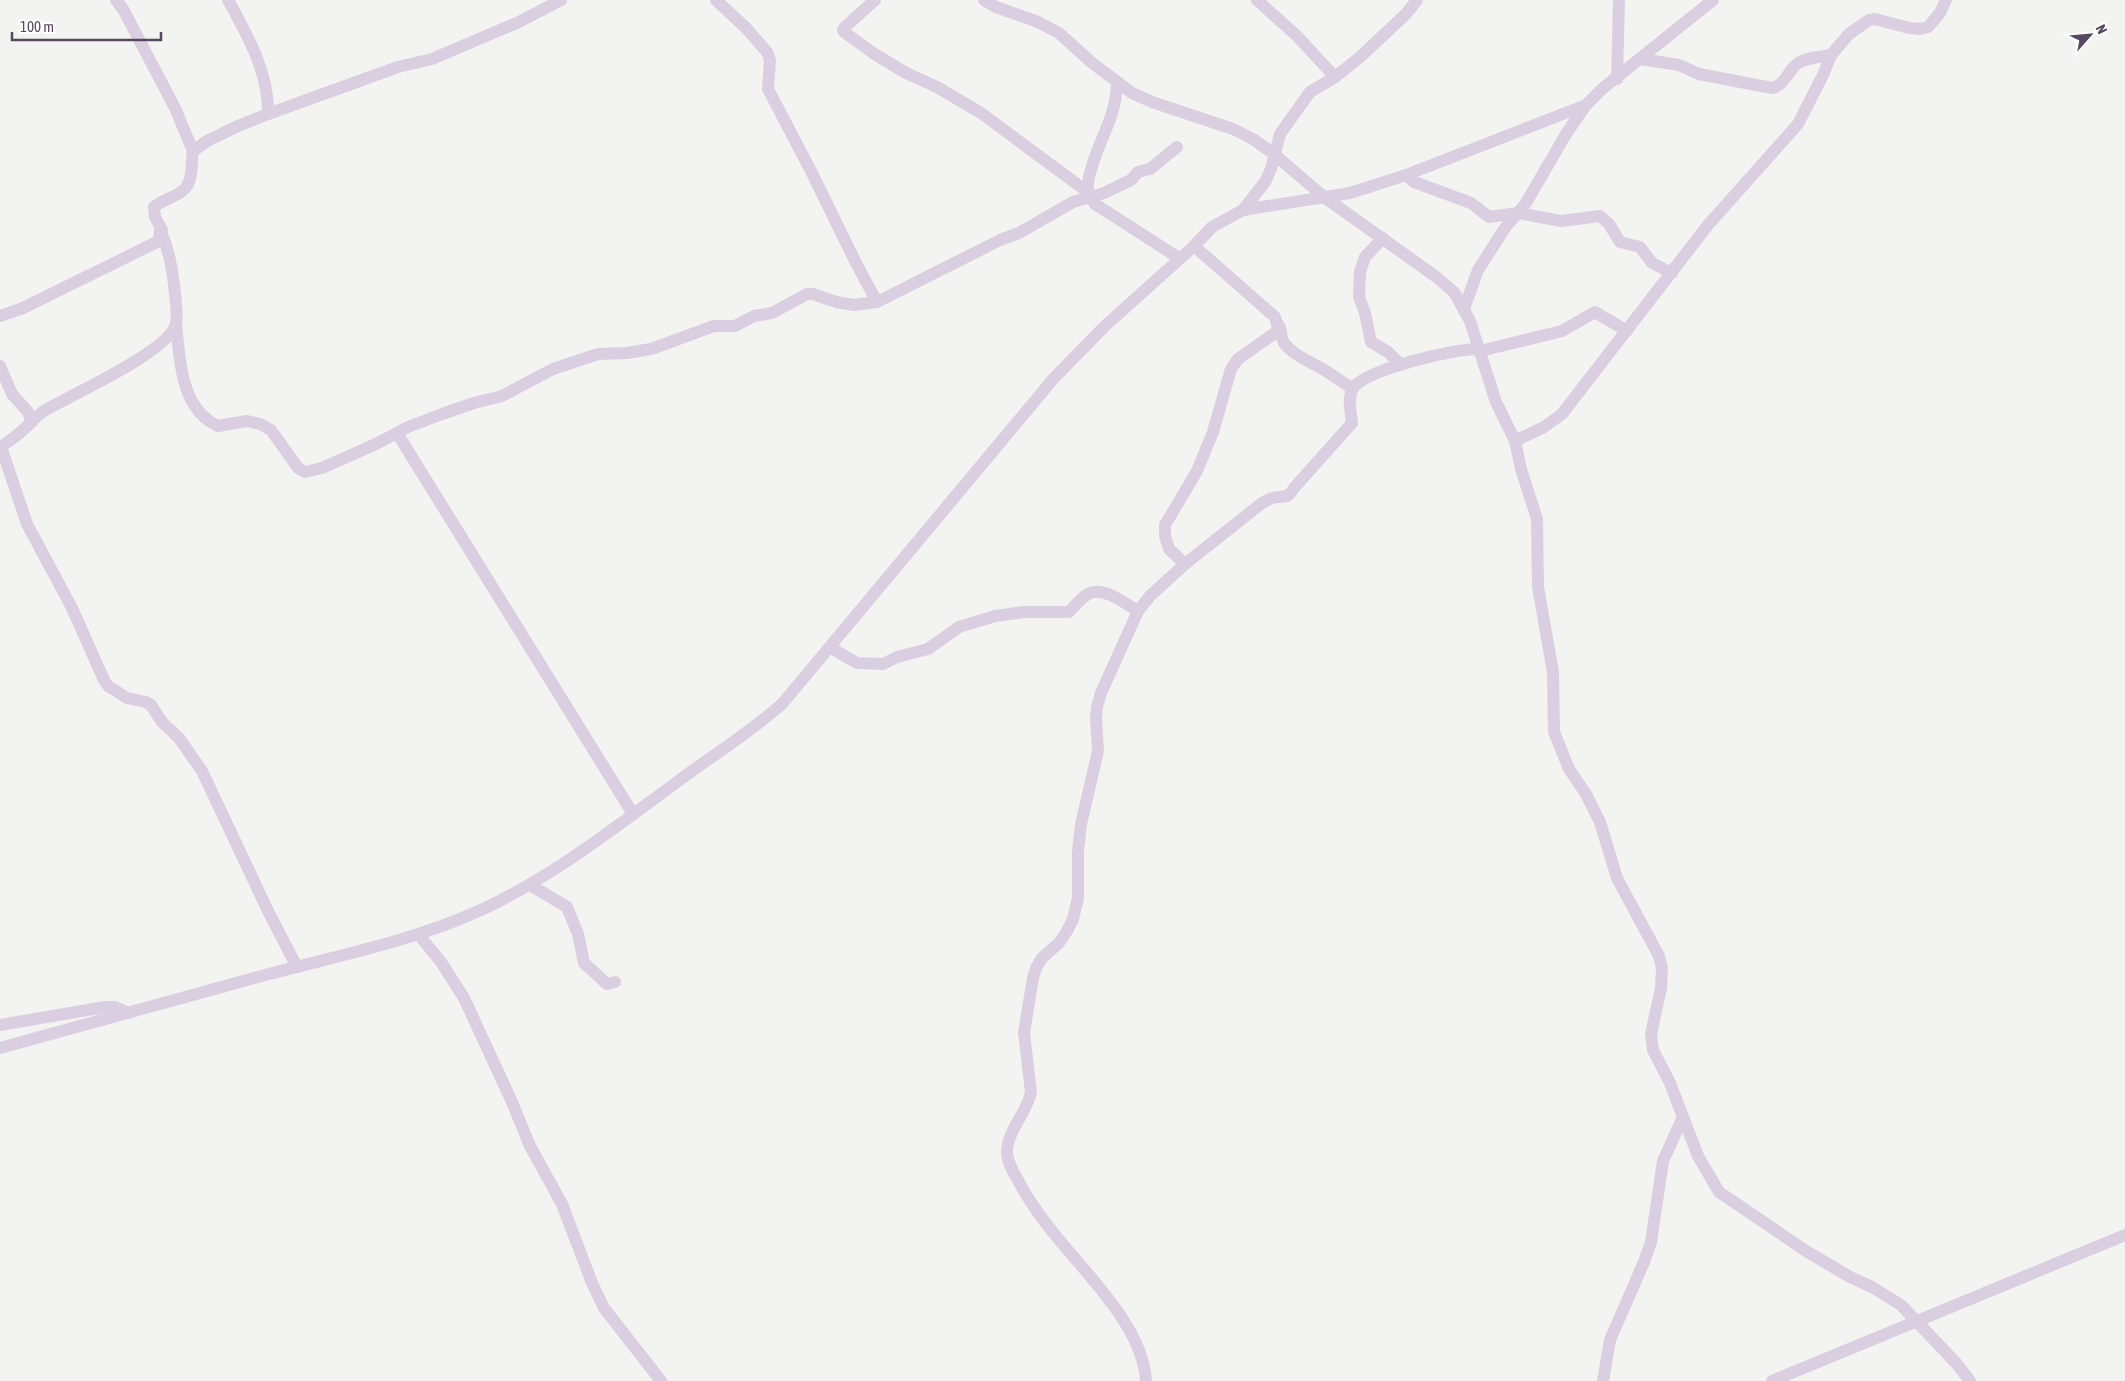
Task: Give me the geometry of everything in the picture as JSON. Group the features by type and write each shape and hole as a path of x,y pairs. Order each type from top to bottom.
{"street":[{"path":"0,316 24,308 159,241 160,230 162,230 155,217 154,207 185,189 189,183 193,151 166,90 123,9 116,0"},
{"path":"228,0 245,31 258,61 265,86 268,114"},
{"path":"193,151 215,137 268,114 398,67 432,59 519,22 561,0"},
{"path":"716,0 746,28 767,52 770,60 768,89 877,302"},
{"path":"875,0 845,27 844,32 873,53 906,73 937,87 981,113 1090,195 1096,204 1179,258"},
{"path":"984,0 996,7 1038,22 1059,33 1091,62 1132,93 1152,102 1233,129 1253,139 1274,154 1324,197 1451,288 1464,309 1496,402 1515,441 1521,469 1537,519 1538,587 1553,672 1554,732 1569,770 1586,794 1600,822 1617,878 1659,956 1662,968 1661,988 1651,1034 1653,1050 1698,1156 1719,1192 1806,1251 1850,1278 1872,1287 1901,1305 1957,1364 1970,1381"},
{"path":"1257,0 1297,36 1334,76"},
{"path":"1242,210 1265,182 1271,169 1280,134 1310,92 1359,58 1406,14 1417,0"},
{"path":"1617,79 1619,0"},
{"path":"1464,309 1478,270 1505,228 1526,203 1566,134 1586,105 1602,89 1617,79 1713,0"},
{"path":"1515,441 1544,427 1562,414 1708,225 1798,124 1831,55 1849,34 1869,20 1876,19 1920,29 1928,27 1940,13 1946,0"},
{"path":"1640,59 1679,65 1699,74 1772,88 1777,87 1796,65 1805,60 1831,55"},
{"path":"1090,195 1088,183 1109,127 1117,92 1117,82"},
{"path":"0,1048 419,935 480,910 530,885 762,722 782,704 831,648 1054,378 1105,326 1194,246 1212,227 1242,210 1350,193 1406,175 1586,105"},
{"path":"160,230 172,266 176,300 179,365 190,400 204,416 218,426 247,421 271,430 298,468 305,472 322,468 398,433 474,402 502,396 552,369 598,354 627,353 651,349 714,326 735,326 754,316 772,313 807,294 854,305 877,302 1019,233 1073,202 1090,195 1104,193 1131,180 1138,172 1150,169 1178,147"},
{"path":"1406,175 1414,182 1476,205 1489,217 1518,213 1561,221 1600,216 1609,224 1620,242 1640,247 1652,263 1672,273"},
{"path":"1383,238 1365,257 1360,272 1359,297 1365,313 1371,342 1388,352 1401,365"},
{"path":"1194,246 1275,317 1281,327 1281,338 1286,345 1313,365 1326,371 1353,389"},
{"path":"1146,1381 1142,1355 1127,1328 1093,1279 1045,1222 1025,1193 1007,1154 1008,1146 1029,1102 1031,1092 1024,1032 1033,978 1042,958 1058,943 1067,931 1073,918 1078,898 1078,851 1081,824 1098,751 1096,707 1138,611 1150,596 1185,564 1262,503 1276,497 1286,498 1289,496 1352,423 1350,398 1353,389 1360,381 1401,365 1461,350 1479,350 1562,331 1595,312 1627,331"},
{"path":"1185,564 1169,549 1164,536 1165,525 1197,471 1213,432 1231,369 1238,359 1275,334 1278,328 1277,322"},
{"path":"176,324 165,340 140,359 115,371 88,389 44,411 1,447 27,524 72,608 104,680 108,686 127,698 151,705 162,722 179,738 202,771 268,911 297,967"},
{"path":"0,366 12,394 28,412 31,420"},
{"path":"398,433 633,814"},
{"path":"831,648 857,663 883,664 897,657 928,649 958,628 995,616 1024,612 1068,612 1091,593 1100,592 1115,597 1138,611"},
{"path":"530,885 565,904 578,934 585,966 608,984 615,982"},
{"path":"419,935 441,962 464,998 530,1146 562,1204 592,1283 604,1308 661,1381"},
{"path":"0,1025 105,1007 124,1010 128,1013"},
{"path":"1602,1381 1610,1340 1644,1262 1650,1242 1663,1161 1683,1117"},
{"path":"1772,1381 2125,1236"}]}
